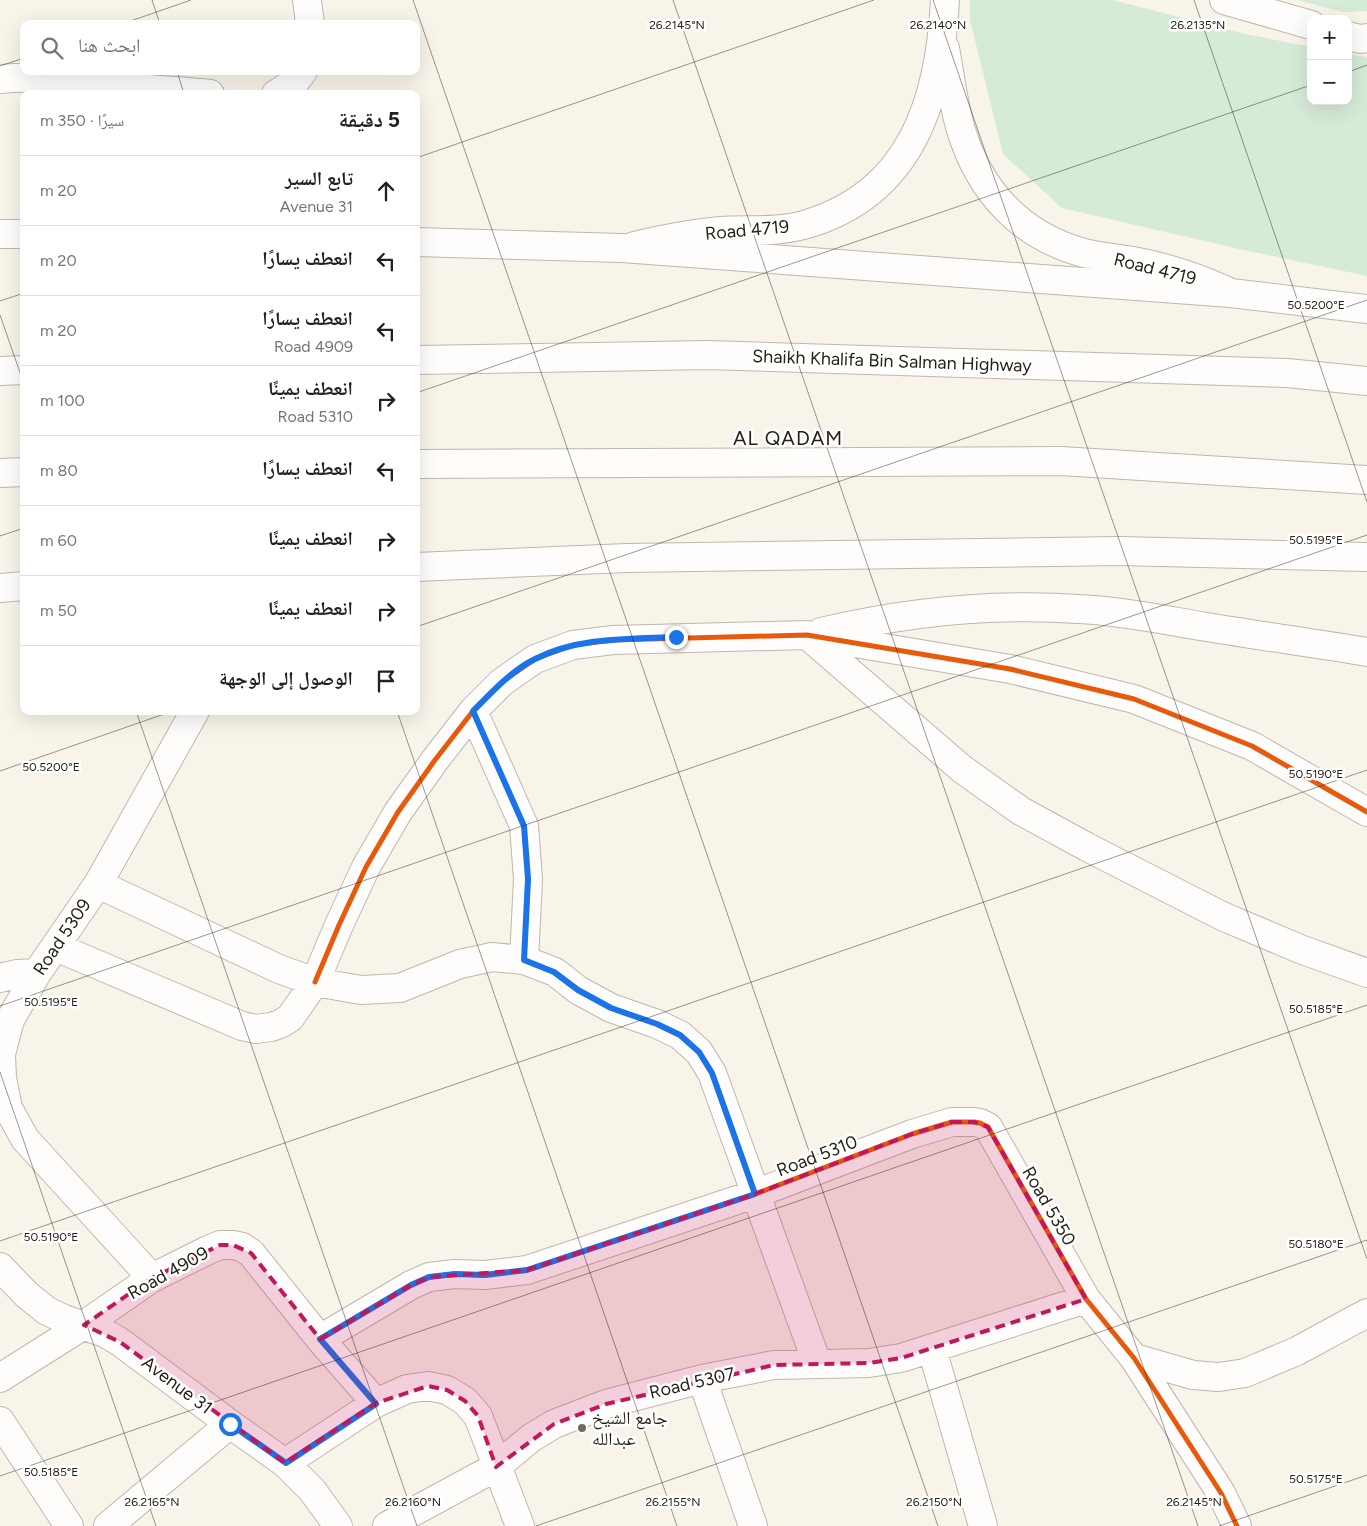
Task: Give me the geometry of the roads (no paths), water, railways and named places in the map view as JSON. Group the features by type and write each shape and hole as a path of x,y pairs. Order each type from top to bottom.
{"main road":[{"path":"307,0 310,20"},
{"name":"Road 4719","path":"622,248 720,231 771,231 806,224 840,212 870,192 896,166 916,136 929,102 943,37 945,0"},
{"path":"1224,0 1307,24"},
{"name":"Road 4719","path":"943,37 960,128 970,158 985,184 1005,208 1029,228 1056,243 1085,253 1166,268 1199,278 1231,293"},
{"path":"1352,37 1367,38"},
{"path":"283,90 294,83 300,75"},
{"path":"0,79 48,78 166,90"},
{"path":"0,234 20,234"},
{"path":"420,242 622,248 1231,293 1367,309"},
{"name":"Shaikh Khalifa Bin Salman Highway","path":"420,360 708,355 1287,373 1367,381"},
{"path":"0,371 20,370"},
{"path":"420,464 1061,461 1367,480"},
{"path":"0,473 20,472"},
{"path":"420,567 627,558 1120,551 1367,557"},
{"path":"0,588 20,586"},
{"path":"56,947 242,1026 256,1029 280,1024 290,1018 315,982 366,867 398,812 435,760 473,711 502,682 535,659 573,645 613,640 807,635 904,615 952,610 1016,607 1080,609 1143,615 1367,652"},
{"path":"807,635 1010,669 1134,699 1252,746 1367,812"},
{"path":"807,635 962,769 1021,811 1222,916 1300,949 1367,973"},
{"path":"473,711 524,826 528,879 524,960"},
{"name":"Road 5309","path":"152,1278 25,1139 8,1108 2,1078 1,1054 10,1020 38,973 98,884 193,715"},
{"path":"98,884 279,969 315,982 361,990 400,988 460,964 492,957 524,960 554,972 578,990 611,1008 657,1024 680,1035 699,1052 712,1073 817,1363"},
{"path":"0,978 16,974 38,973"},
{"name":"Road 5310","path":"320,1339 411,1285 429,1277 455,1274 485,1275 527,1270 755,1194 912,1134 952,1122 974,1122 988,1127"},
{"name":"Road 5350","path":"988,1127 1086,1299 1134,1358 1221,1493 1237,1526"},
{"name":"Road 4909","path":"0,1378 84,1325 152,1278 220,1245 233,1245 251,1253 320,1339 376,1404"},
{"name":"Avenue 31","path":"0,1267 27,1295 47,1311 105,1333 120,1342 286,1463 312,1490 338,1526"},
{"name":"Road 5307","path":"387,1526 496,1467 531,1438 554,1424 606,1404 702,1379 774,1365 870,1363 902,1358 1086,1299"},
{"path":"1134,1358 1193,1374 1219,1377 1245,1373 1297,1351 1367,1313"},
{"path":"932,1349 983,1526"},
{"path":"702,1379 754,1526"},
{"path":"286,1463 376,1404 414,1388 428,1386 447,1390 465,1401 478,1416 520,1526"},
{"path":"0,1422 68,1526"},
{"path":"108,1526 230,1424"}],"place":[{"name":"جامع الشيخ عبدالله","path":"582,1428"}],"district":[{"name":"AL QADAM","path":"788,438"}]}
